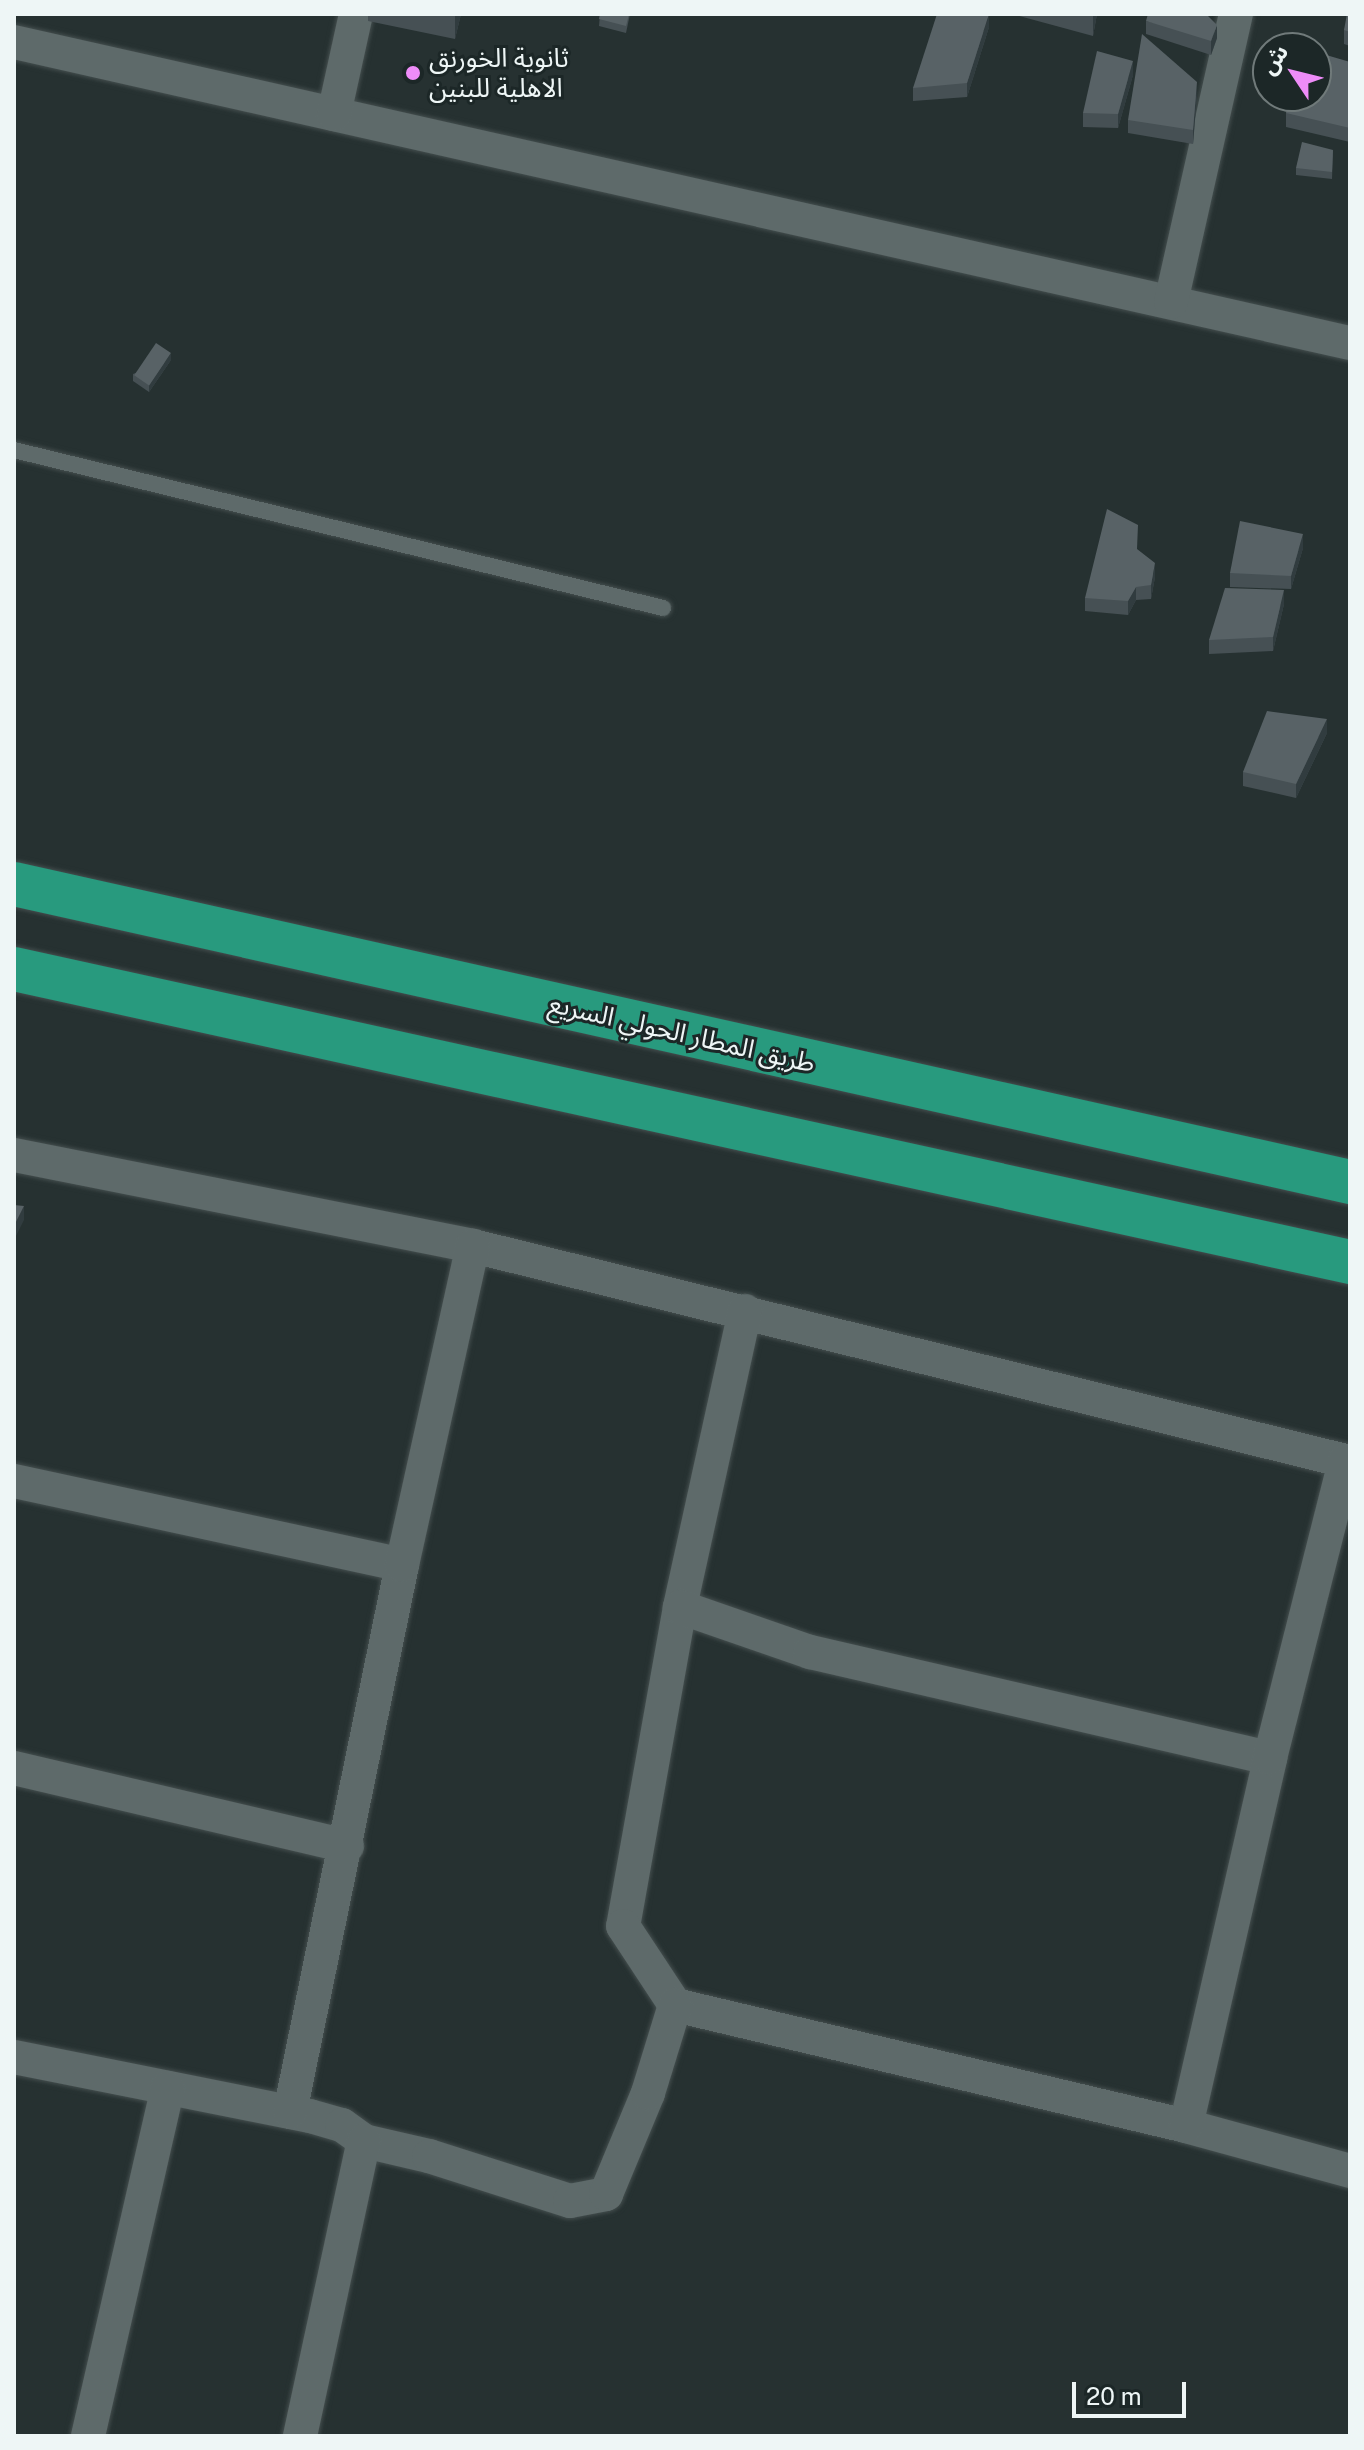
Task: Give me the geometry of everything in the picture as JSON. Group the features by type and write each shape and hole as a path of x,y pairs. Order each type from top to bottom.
{"highway":[{"name":"طريق المطار الحولي السريع","path":"14,884 1350,1182"},
{"path":"14,969 1350,1262"}],"street":[{"path":"334,114 356,14"},
{"path":"1171,302 1236,14"},
{"path":"14,42 1350,343"},
{"path":"14,1155 473,1246 1348,1461 1270,1758 1186,2126"},
{"path":"290,2112 347,1846 402,1565 473,1246"},
{"path":"745,1311 680,1607 623,1926 675,2005 1186,2126 1350,2171"},
{"path":"14,1481 402,1565"},
{"path":"680,1607 810,1652 1270,1758"},
{"path":"14,1768 347,1846"},
{"path":"14,2057 342,2125 364,2141 429,2156 570,2201 606,2194 648,2093 675,2005"},
{"path":"88,2436 168,2088"},
{"path":"300,2436 364,2141"}],"lane":[{"path":"14,450 663,608"}],"building":[{"path":"600,14 629,14 626,26 599,19"},
{"path":"937,14 989,14 967,83 913,88"},
{"path":"1148,14 1206,14 1217,25 1211,41 1146,21"},
{"path":"1347,14 1350,14 1350,32 1344,30"},
{"path":"1142,34 1197,82 1193,130 1128,120"},
{"path":"1097,51 1133,61 1118,114 1083,113"},
{"path":"1332,57 1350,62 1350,128 1286,113 1332,112"},
{"path":"1302,142 1333,150 1332,172 1296,168"},
{"path":"156,343 171,353 149,385 134,375"},
{"path":"1107,509 1138,525 1137,549 1155,563 1151,585 1136,587 1128,601 1085,598"},
{"path":"1240,521 1303,534 1291,576 1230,573"},
{"path":"1225,588 1284,590 1273,637 1209,640"},
{"path":"1267,711 1327,719 1296,784 1243,772"},
{"path":"14,1205 24,1206 14,1226"}],"place":[{"name":"ثانوية الخورنق الاهلية للبنين","path":"413,73"}]}
